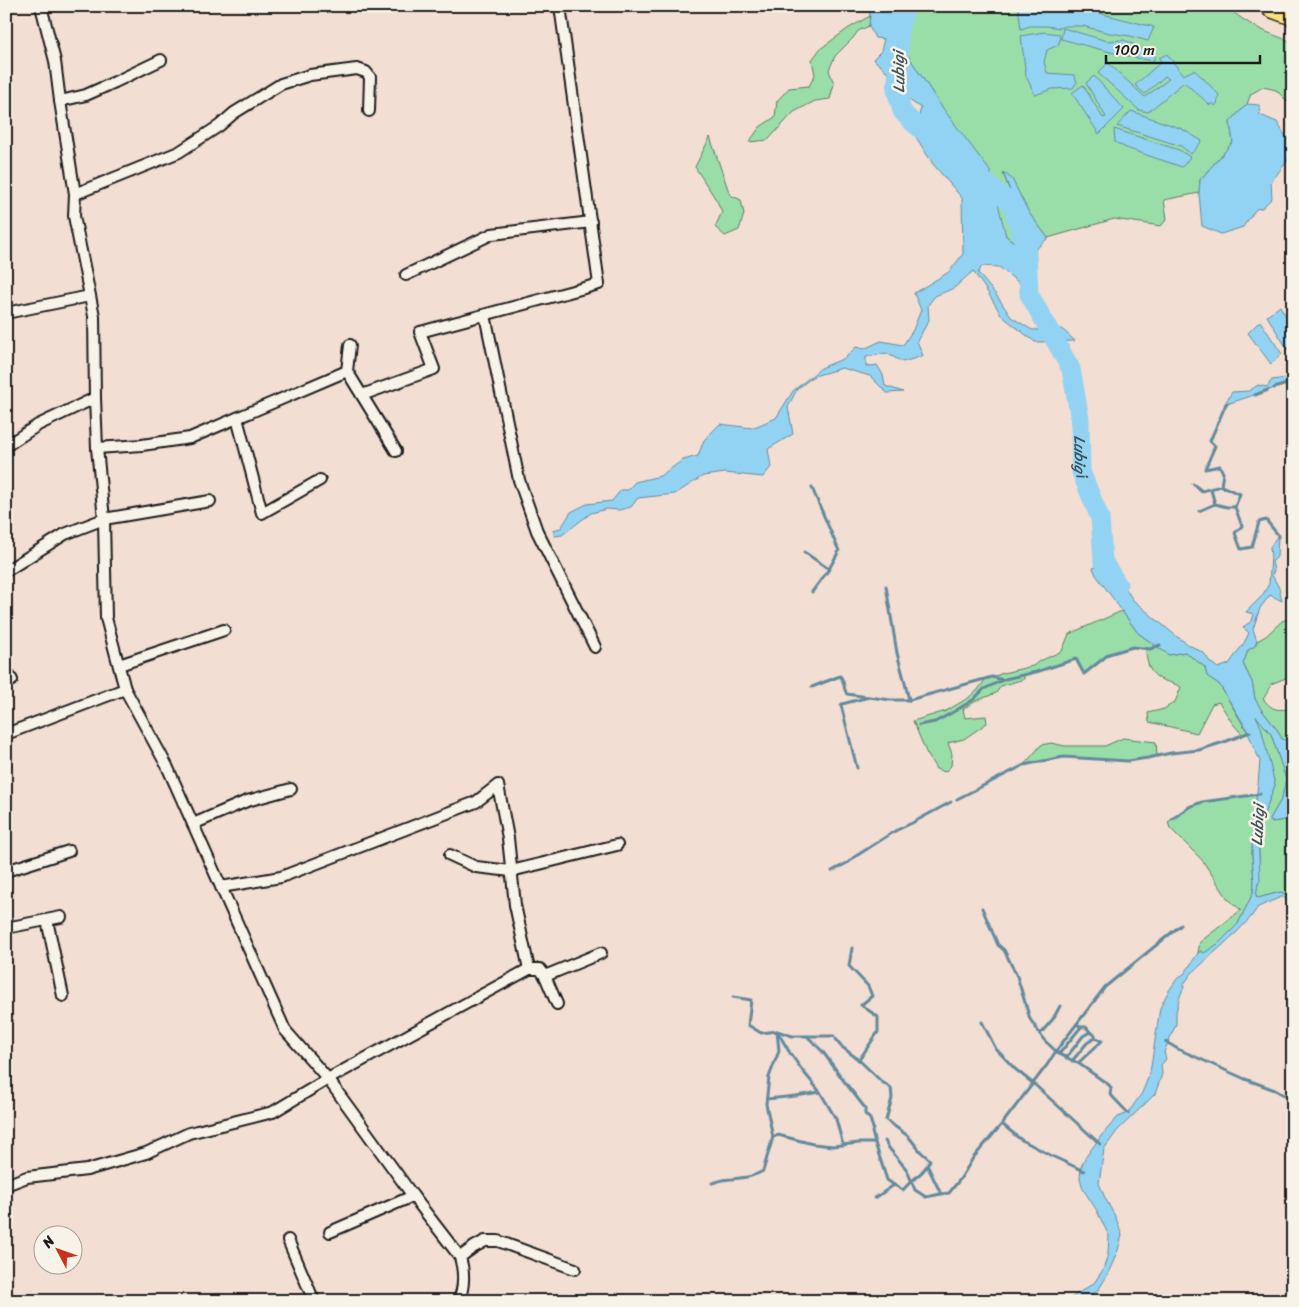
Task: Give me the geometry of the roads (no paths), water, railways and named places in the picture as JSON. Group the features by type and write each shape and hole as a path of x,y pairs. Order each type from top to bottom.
{"highway":[{"path":"1271,8 1293,16"}],"street":[{"path":"40,6 55,61 75,194 74,216 94,316 95,398 104,519 106,618 125,689 167,766 285,1030 328,1079 460,1257 463,1287 458,1301"},
{"path":"362,395 434,369 420,332 599,284 560,6"},
{"path":"60,101 86,95 161,60"},
{"path":"75,194 178,152 219,126 234,113 281,84 310,75 356,69 366,72 370,77 369,110"},
{"path":"406,275 492,234 590,222"},
{"path":"6,313 90,296"},
{"path":"485,315 519,480 537,530 595,647"},
{"path":"350,344 347,372 396,451"},
{"path":"98,448 142,445 190,438 347,372"},
{"path":"6,446 38,425 95,398"},
{"path":"237,418 262,513 320,480"},
{"path":"6,571 65,534 104,519 210,501"},
{"path":"119,665 224,630"},
{"path":"6,671 12,680"},
{"path":"6,734 125,689"},
{"path":"221,886 281,877 476,802 498,784 508,838 515,905 529,969"},
{"path":"193,824 247,801 292,789"},
{"path":"450,854 476,867 511,871 617,845"},
{"path":"6,871 69,851"},
{"path":"6,928 60,917"},
{"path":"47,920 63,996"},
{"path":"545,976 600,953"},
{"path":"6,1185 27,1177 87,1170 146,1153 189,1133 273,1112 328,1079 529,969 540,969 557,1004"},
{"path":"330,1232 414,1196"},
{"path":"288,1240 314,1301"},
{"path":"460,1257 474,1246 485,1241 498,1241 575,1269"}],"water":[{"path":"868,6 895,6 897,25 903,48 939,103 990,171 1006,236 1021,247 1026,239 1003,172 1012,179 1029,213 1048,238 1035,250 1030,276 1032,293 999,267 982,266 978,273 1011,317 1032,330 1062,329 1075,341 1035,342 1002,316 973,271 954,288 935,296 928,305 929,320 917,341 923,356 903,362 886,353 866,357 866,367 877,365 883,375 885,386 903,392 887,393 870,376 842,368 814,376 797,389 788,407 793,434 768,449 771,467 763,477 725,473 703,476 675,494 638,498 631,507 619,510 607,509 591,513 562,535 555,536 553,530 561,528 571,512 587,504 612,501 621,490 628,490 635,482 660,476 683,460 698,456 704,440 720,424 752,428 776,418 793,391 821,368 845,358 856,347 864,349 881,341 903,345 913,330 921,310 914,293 949,272 963,254 962,198 933,164 914,134 921,108 906,98 892,76 873,59 881,51 884,39 875,38 869,26"},
{"path":"1018,6 1059,6 1087,10 1154,27 1148,41 1083,26 1064,26 1060,28 1030,26 1021,29"},
{"path":"1063,28 1107,41 1124,40 1155,56 1153,61 1141,59 1061,39"},
{"path":"1044,32 1059,34 1060,40 1058,45 1047,50 1044,62 1047,73 1074,75 1077,82 1073,88 1052,89 1035,95 1026,76 1021,36"},
{"path":"1167,54 1183,75 1194,70 1219,95 1215,106 1213,103 1210,105 1184,82 1148,112 1139,110 1098,73 1108,63 1145,97 1169,79 1165,76 1145,94 1135,85 1161,62 1159,58"},
{"path":"1094,76 1124,109 1099,134 1072,93 1083,85 1103,118 1106,117 1086,83"},
{"path":"1247,104 1259,105 1260,115 1277,122 1289,142 1288,160 1271,182 1272,198 1262,208 1256,209 1243,227 1221,234 1202,226 1199,193 1200,180 1233,142 1230,122"},
{"path":"1131,111 1182,129 1202,141 1191,154 1181,146 1117,126"},
{"path":"1114,129 1179,150 1190,157 1182,167 1126,148 1115,142"},
{"path":"1280,306 1293,329 1293,346 1288,350 1267,316"},
{"path":"1260,321 1282,354 1271,364 1248,333"},
{"path":"1286,378 1287,384 1224,405 1232,392 1249,391 1258,385 1267,387 1272,380"},
{"path":"1278,535 1277,557 1272,562 1274,570 1272,575 1279,588 1282,601 1270,595 1260,608 1253,629 1257,641 1255,646 1248,650 1243,664 1252,682 1255,699 1282,739 1287,741 1292,755 1290,777 1291,792 1293,793 1293,819 1271,822 1270,819 1282,798 1286,779 1271,734 1256,716 1261,727 1275,785 1258,830 1260,881 1256,896 1258,898 1281,892 1293,898 1293,903 1281,897 1258,907 1238,931 1191,974 1184,984 1176,1012 1176,1024 1164,1052 1166,1059 1161,1065 1162,1074 1155,1094 1117,1131 1104,1149 1099,1183 1122,1235 1118,1250 1108,1274 1099,1289 1086,1300 1066,1301 1094,1283 1103,1270 1108,1254 1109,1236 1096,1209 1083,1189 1080,1178 1081,1167 1085,1158 1118,1117 1128,1113 1142,1093 1150,1073 1160,1008 1168,992 1177,979 1185,973 1198,953 1201,951 1204,953 1218,944 1238,924 1253,893 1253,824 1260,761 1245,726 1219,684 1207,676 1205,667 1185,652 1169,655 1138,633 1096,575 1093,568 1109,563 1133,600 1176,636 1204,653 1210,662 1218,668 1229,664 1249,633 1243,627 1252,621 1254,614 1246,612 1262,596 1269,584 1270,547"}],"waterway":[{"name":"Lubigi","path":"905,6 899,32 899,62 896,90 902,111 912,122 937,142"},
{"path":"1288,160 1293,159"},
{"name":"Lubigi","path":"975,174 1012,204 1027,253 1029,294 1071,369 1080,419 1081,472 1100,518 1103,561 1118,585"},
{"path":"1274,388 1287,384 1293,386"},
{"path":"1255,395 1268,390"},
{"path":"1228,403 1210,441 1215,446 1205,469 1220,466 1223,473 1221,486 1240,494 1235,507 1242,526 1235,533 1241,549 1252,547 1259,522 1266,520 1278,537"},
{"path":"1193,484 1202,491 1221,486"},
{"path":"812,488 839,551 829,569 812,592"},
{"path":"1199,511 1215,504 1211,490"},
{"path":"1215,504 1235,507"},
{"path":"804,552 829,569"},
{"path":"886,586 897,653 909,700"},
{"path":"919,725 935,722 973,700 984,689 1005,679 1036,672 1076,659 1084,674 1109,654 1133,647 1150,649 1160,645"},
{"path":"812,687 840,676 847,694 868,697"},
{"path":"857,768 842,704 869,697 909,700 992,677 1003,680"},
{"path":"957,799 1024,765 1064,757 1128,761 1199,750 1250,732"},
{"path":"1172,819 1189,807 1202,802 1260,794"},
{"path":"832,871 849,862 895,831 951,802"},
{"path":"982,908 998,945 1004,950 1017,976 1030,1019 1044,1040 1059,1054 1078,1063 1109,1085 1111,1088 1110,1094 1128,1113"},
{"path":"1002,1124 1105,987 1181,925"},
{"path":"852,948 849,966 868,986 872,996 861,1005 878,1017 878,1032 859,1060 891,1088 892,1098 886,1120 908,1136 930,1160 922,1172 903,1190 894,1185 875,1198"},
{"path":"733,997 751,1000 748,1025 761,1033 777,1031 792,1036 834,1036"},
{"path":"1040,1034 1053,1019 1060,1006"},
{"path":"982,1022 996,1049 1015,1069 1100,1144"},
{"path":"1059,1054 1081,1027 1077,1024"},
{"path":"1066,1058 1083,1036 1090,1032 1086,1027 1081,1027"},
{"path":"773,1137 766,1104 769,1077 779,1051 777,1031 790,1053 820,1092 836,1119 843,1145"},
{"path":"1072,1061 1087,1043 1095,1038 1095,1035 1090,1032"},
{"path":"807,1036 823,1052 865,1108 865,1114 870,1119 873,1128 872,1132 887,1180 894,1185"},
{"path":"1078,1063 1102,1041 1095,1038"},
{"path":"836,1039 842,1047 859,1060"},
{"path":"1166,1042 1245,1079 1275,1090 1293,1100"},
{"path":"767,1099 820,1092"},
{"path":"928,1167 941,1194 949,1193 973,1158 1002,1124 1020,1139 1084,1171"},
{"path":"712,1183 751,1176 763,1171 773,1137 778,1135 813,1144 833,1146 875,1143"},
{"path":"885,1141 907,1170 915,1190 926,1197 941,1194"}]}
